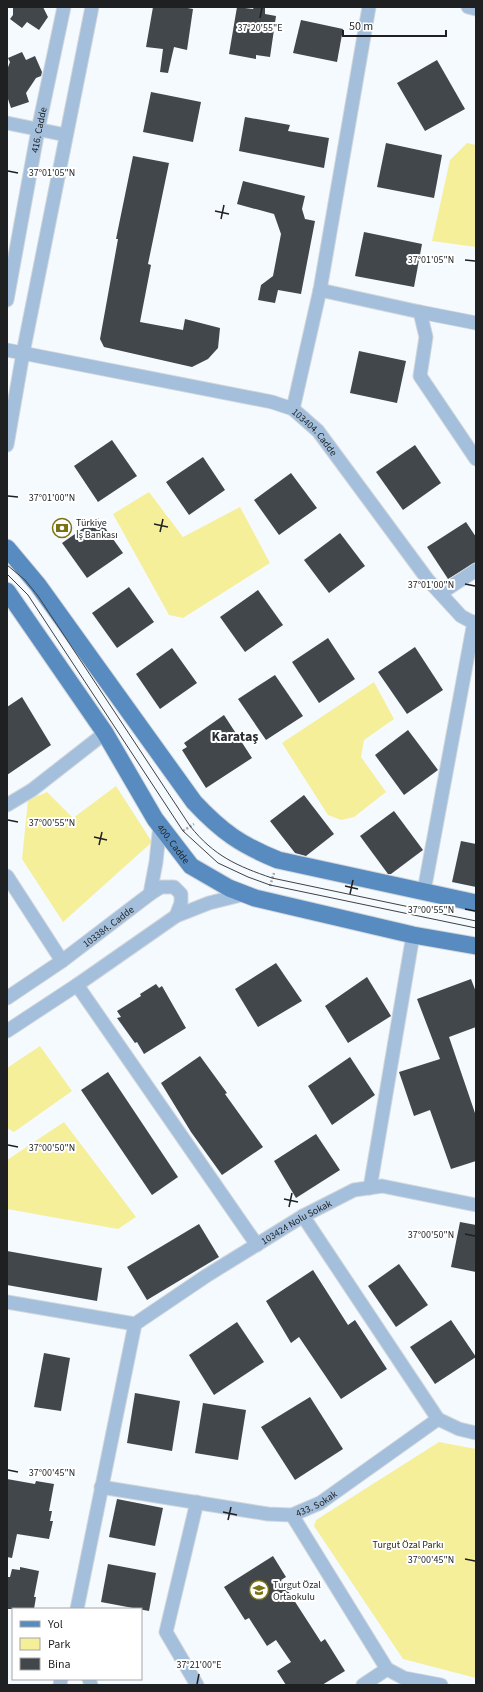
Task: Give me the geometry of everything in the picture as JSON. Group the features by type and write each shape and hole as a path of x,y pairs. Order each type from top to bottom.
{"main road":[{"path":"7,548 38,585 194,802 213,822 233,838 252,849 278,860 476,903"},
{"name":"400. Cadde","path":"7,591 105,733 160,824 191,866 229,888 265,900 413,935 476,946"}],"street":[{"name":"416. Cadde","path":"7,300 38,130 64,7"},
{"path":"7,445 23,353 92,7"},
{"path":"293,409 320,290 369,7"},
{"path":"468,7 476,9"},
{"path":"7,123 66,135"},
{"path":"320,290 476,323"},
{"path":"420,312 426,337 420,376 476,460"},
{"name":"103404. Cadde","path":"7,350 272,402 293,409 318,431 428,580 461,616 475,623"},
{"path":"441,594 476,570"},
{"path":"424,891 475,623"},
{"path":"7,805 32,790 105,733"},
{"path":"150,894 156,862 160,824"},
{"path":"7,876 62,960"},
{"name":"103384. Cadde","path":"7,998 62,960 161,887 174,887 181,894 181,903 176,916"},
{"path":"7,1031 77,985 176,916 210,903 245,894"},
{"path":"370,1188 413,935"},
{"path":"77,985 257,1244"},
{"name":"103424 Nolu Sokak","path":"135,1324 206,1276 257,1244 303,1216 354,1190 382,1186 476,1205"},
{"path":"303,1216 438,1419 459,1429 476,1433"},
{"path":"7,1302 135,1324 77,1608"},
{"name":"433. Sokak","path":"101,1486 268,1514 292,1515 320,1503 438,1419"},
{"path":"196,1502 166,1632 197,1685"},
{"path":"292,1515 387,1669 404,1678 441,1685"},
{"path":"364,1685 387,1669"}],"path":[{"path":"172,840 206,815"},
{"path":"265,900 278,860"}],"green space":[{"path":"467,143 476,145 476,247 432,241 450,160"},
{"path":"149,492 183,537 240,507 270,563 183,618 169,615 113,514"},
{"path":"374,682 394,719 364,740 361,757 386,792 354,817 341,820 328,815 282,743"},
{"path":"116,786 152,842 63,922 22,859 28,800 47,792 73,818"},
{"path":"40,1046 72,1091 14,1132 7,1128 7,1068"},
{"path":"64,1122 136,1217 118,1229 7,1209 7,1160"},
{"name":"Turgut Özal Parkı","path":"439,1442 476,1449 476,1678 403,1659 314,1526 316,1520"}],"building":[{"path":"13,7 43,7 48,17 39,30 27,22 22,28 10,19 13,15"},
{"path":"153,7 182,7 193,9 187,50 174,47 168,73 160,72 163,49 146,47"},
{"path":"237,7 253,9 254,7 265,7 265,14 276,16 270,57 256,55 256,59 229,54"},
{"path":"301,20 343,29 337,62 293,53"},
{"path":"22,52 26,60 35,56 42,72 41,76 36,78 26,93 29,102 11,108 7,96 7,70 10,62 8,58"},
{"path":"437,60 465,109 425,131 397,83"},
{"path":"151,92 201,102 193,142 143,132"},
{"path":"245,117 290,125 288,131 329,138 324,168 239,151"},
{"path":"386,143 442,155 434,198 377,187"},
{"path":"133,156 169,163 148,264 151,265 140,322 183,330 185,319 220,328 218,348 208,359 192,367 104,347 100,339 118,239 116,239"},
{"path":"243,181 305,196 302,209 305,219 315,221 301,294 278,290 275,303 258,300 261,285 273,276 281,234 274,214 237,204"},
{"path":"364,232 422,244 414,287 355,276"},
{"path":"359,351 406,361 397,403 350,393"},
{"path":"112,440 137,476 98,502 74,466"},
{"path":"415,445 441,483 403,510 376,472"},
{"path":"203,457 225,490 189,515 166,482"},
{"path":"291,473 317,508 279,535 254,500"},
{"path":"98,518 123,553 87,578 62,543"},
{"path":"466,522 476,537 476,562 448,579 427,547"},
{"path":"340,533 365,566 329,593 304,560"},
{"path":"129,587 154,622 117,648 92,613"},
{"path":"258,590 283,625 245,652 220,617"},
{"path":"328,638 355,679 319,703 292,662"},
{"path":"415,647 443,690 407,714 378,672"},
{"path":"172,648 197,683 160,709 136,674"},
{"path":"275,675 303,716 266,740 238,699"},
{"path":"22,697 51,745 7,775 7,707"},
{"path":"224,715 252,758 206,788 182,750 187,747 184,743"},
{"path":"408,730 438,770 404,795 375,755"},
{"path":"304,795 334,834 306,856 295,853 270,821"},
{"path":"394,811 423,850 391,874 388,874 360,836"},
{"path":"461,841 476,844 476,887 452,882"},
{"path":"276,963 302,1001 258,1027 235,989"},
{"path":"367,977 391,1016 348,1043 325,1006"},
{"path":"471,979 476,992 476,1027 449,1037 476,1116 476,1161 451,1169 430,1110 414,1116 399,1072 440,1059 417,999"},
{"path":"156,984 159,988 162,986 186,1028 144,1054 137,1042 135,1043 117,1018 121,1017 117,1011 141,996 140,994"},
{"path":"200,1056 263,1147 222,1175 191,1132 161,1083"},
{"path":"350,1057 375,1095 332,1125 308,1086"},
{"path":"108,1072 178,1177 152,1195 81,1090"},
{"path":"316,1134 340,1170 296,1198 274,1161"},
{"path":"460,1222 476,1225 476,1272 451,1267"},
{"path":"199,1224 219,1257 147,1300 127,1267"},
{"path":"7,1251 102,1268 97,1301 7,1285"},
{"path":"399,1264 428,1305 396,1327 368,1286"},
{"path":"313,1270 348,1325 355,1320 387,1369 341,1399 299,1337 291,1343 266,1301"},
{"path":"451,1320 476,1357 435,1384 410,1347"},
{"path":"237,1322 264,1362 214,1395 189,1355"},
{"path":"44,1353 70,1358 61,1411 34,1407"},
{"path":"135,1393 180,1401 172,1451 127,1443"},
{"path":"310,1397 343,1449 295,1480 261,1427"},
{"path":"203,1403 246,1410 238,1460 195,1453"},
{"path":"7,1479 35,1484 36,1481 54,1484 49,1511 52,1511 50,1521 53,1521 49,1539 17,1534 12,1558 7,1557"},
{"path":"117,1499 163,1508 155,1546 109,1537"},
{"path":"273,1556 286,1577 281,1580 321,1642 325,1639 345,1671 322,1685 286,1685 277,1671 291,1662 276,1640 267,1646 249,1618 245,1620 224,1587"},
{"path":"108,1564 156,1573 149,1611 142,1610 142,1608 133,1608 101,1602"},
{"path":"20,1567 39,1571 34,1597 36,1597 34,1608 7,1609 7,1577 10,1577 12,1569 20,1570"}],"tram line":[{"path":"7,565 25,580 38,596 190,826 208,845 217,852 237,864 272,878 476,921"},
{"path":"7,574 28,595 183,831 218,863 248,877 270,885 476,928"}],"place":[{"name":"Türkiye İş Bankası","path":"62,528"},
{"name":"Turgut Özal Ortaokulu","path":"259,1590"}],"district":[{"name":"Karataş","path":"235,736"}]}
